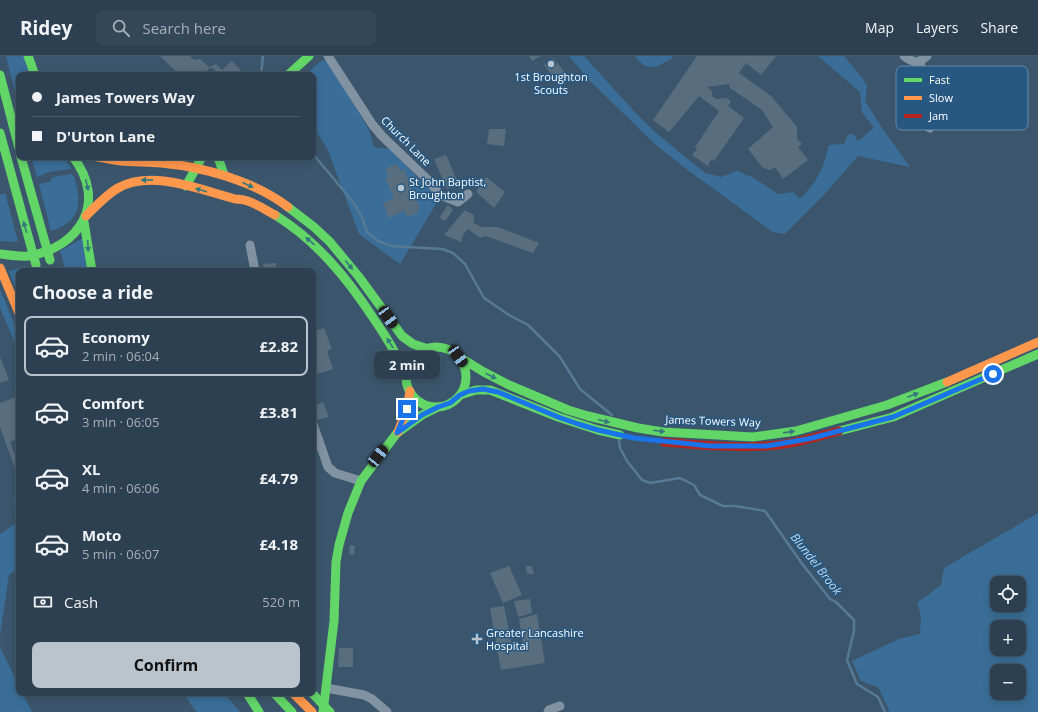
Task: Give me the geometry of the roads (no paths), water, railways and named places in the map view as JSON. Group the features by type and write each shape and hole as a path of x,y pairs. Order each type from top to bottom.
{"main road":[{"path":"28,56 34,72"},
{"path":"291,72 309,56"},
{"path":"0,75 16,136"},
{"path":"0,134 37,268"},
{"path":"0,151 16,148"},
{"path":"22,160 52,268"},
{"path":"75,160 82,170 86,181 89,199 85,219 91,268"},
{"path":"115,160 162,163 196,168 224,175 276,199 314,227 343,257 402,336 413,344 428,348 447,349 458,356 464,367 466,380 460,395"},
{"path":"142,162 146,160"},
{"path":"186,186 200,160"},
{"path":"219,160 224,175"},
{"path":"0,254 28,256 61,244 71,238 85,219 119,187 134,181 157,181 186,186 235,199 244,198 290,225 319,248 345,277 395,350 401,361 410,390 415,398 422,403 438,407"},
{"path":"0,268 16,306"},
{"name":"James Towers Way","path":"458,356 509,385 568,410 588,416 621,425 663,432 753,437 796,430 887,405 942,384 1038,342"},
{"path":"407,378 408,368 412,360 419,353 428,348"},
{"name":"James Towers Way","path":"654,441 710,446 767,446 808,439 893,417 1038,354"},
{"path":"397,433 407,409 410,390"},
{"path":"322,712 334,621 335,572 338,550 348,513 362,481 378,456 397,433 422,415 450,403 460,395 476,390 490,390 558,417 598,430 627,436"},
{"path":"248,696 260,712"},
{"path":"277,696 292,712"},
{"path":"296,696 312,712"},
{"path":"315,696 330,712"}],"street":[{"name":"Church Lane","path":"328,56 372,124 382,136 428,180 440,195 458,202 468,194"},
{"path":"904,56 914,62 924,59"},
{"path":"250,245 254,268"},
{"path":"316,433 331,471 362,481"},
{"path":"326,688 364,695 372,699 387,712"},
{"path":"548,712 549,710 560,706"}],"waterway":[{"name":"Blundel Brook","path":"261,72 263,56"},
{"name":"Blundel Brook","path":"316,158 353,202 362,217 367,232 378,241 391,246 442,249 453,253 465,264 484,298 509,315 528,325 560,357 580,389 612,415"},
{"name":"Blundel Brook","path":"619,441 620,448 627,461 642,480 650,483 680,478 694,485 700,495 723,506 735,506 765,511 803,565 830,599 836,602 854,620 854,631 847,660 857,684 878,697 885,712"}],"place":[{"name":"1st Broughton Scouts","path":"551,64"},
{"name":"St John Baptist, Broughton","path":"401,188"},
{"name":"Greater Lancashire Hospital","path":"477,639"}]}
